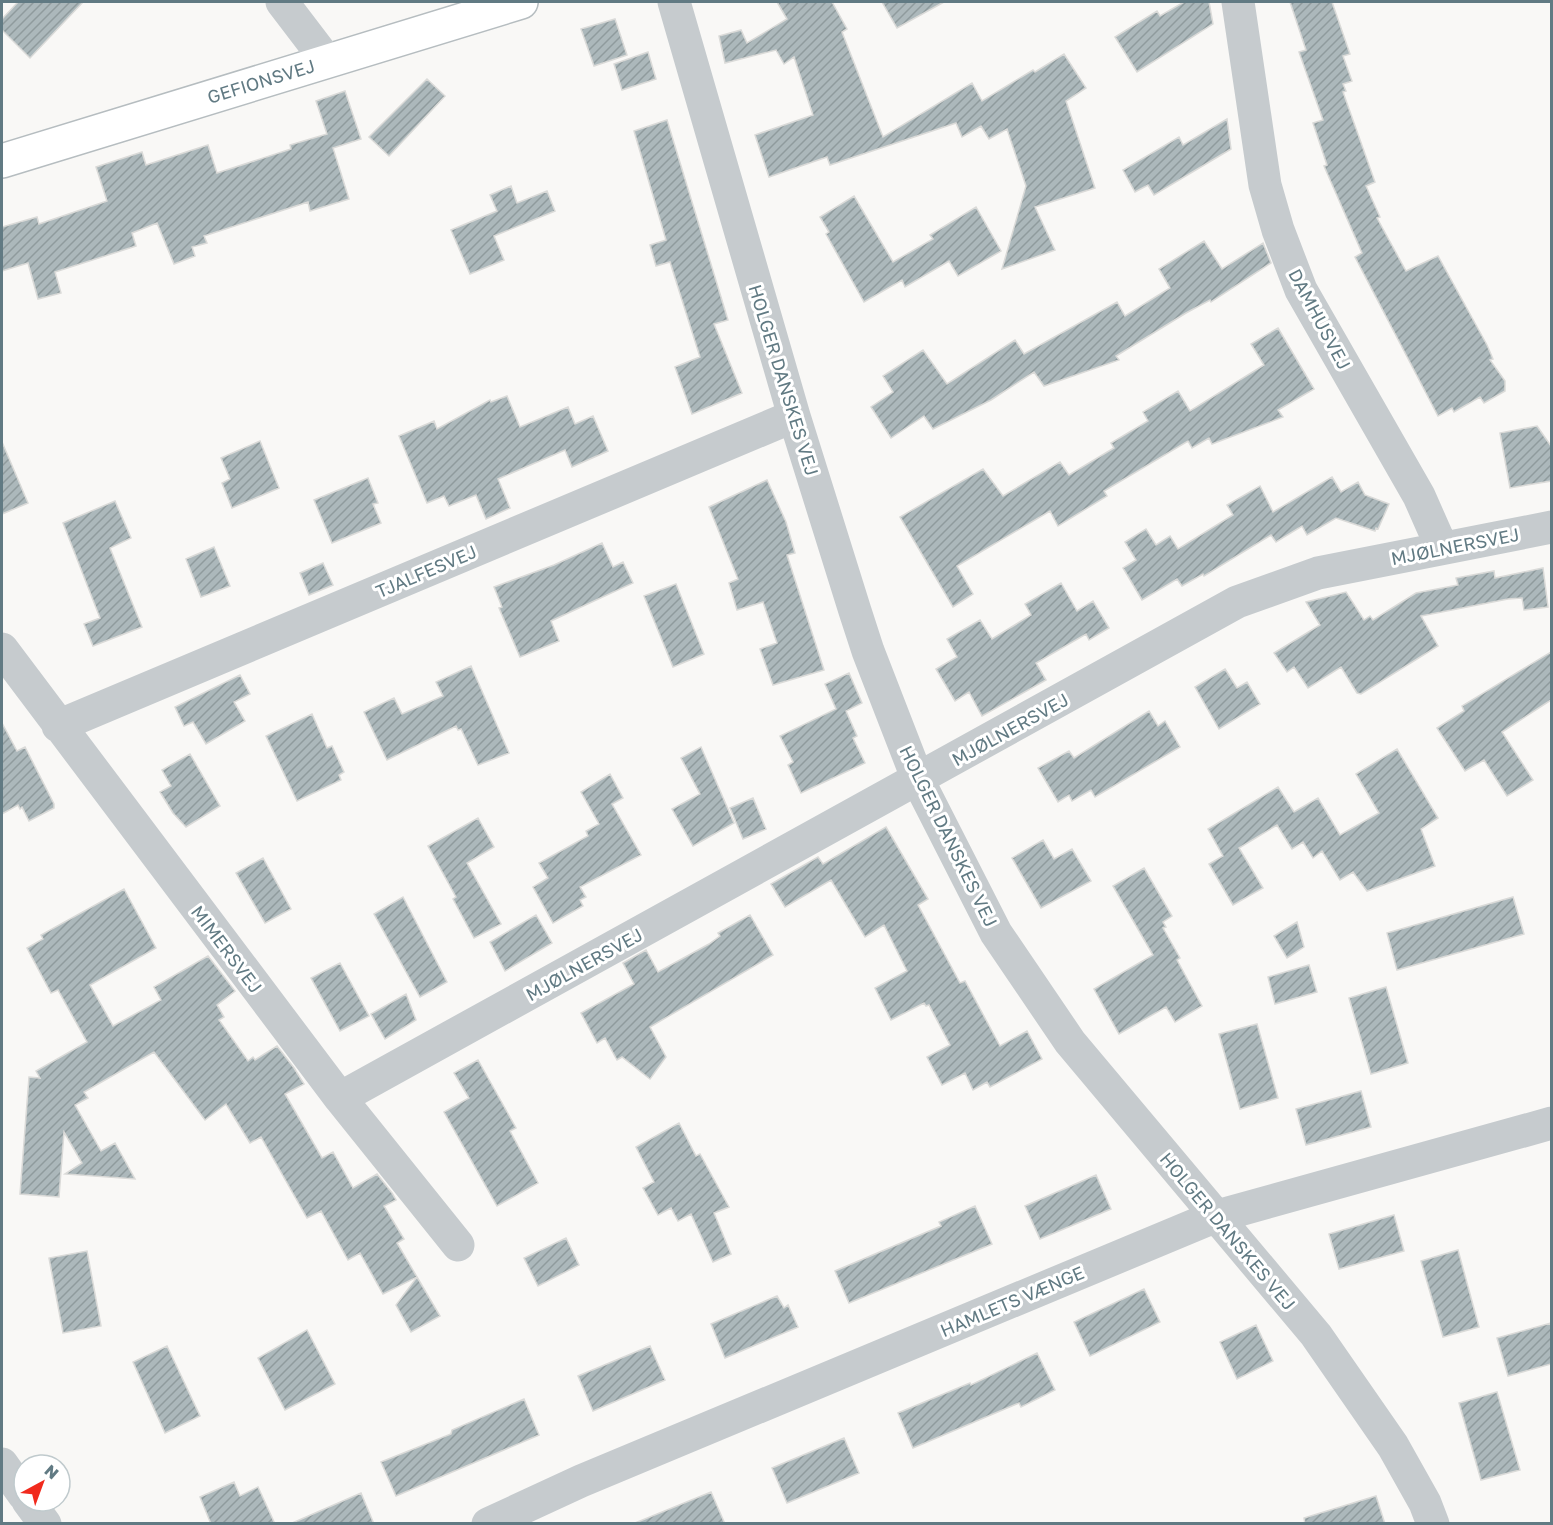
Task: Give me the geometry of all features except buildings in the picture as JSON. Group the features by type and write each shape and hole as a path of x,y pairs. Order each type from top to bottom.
{"main road":[{"name":"GEFIONSVEJ","path":"2,161 521,2"}],"street":[{"path":"282,2 327,61"},
{"name":"HOLGER DANSKES VEJ","path":"674,2 794,416 867,651 918,780 996,933 1058,1024 1214,1217 1316,1335 1393,1446 1425,1503 1433,1524"},
{"name":"DAMHUSVEJ","path":"1238,2 1265,185 1278,230 1301,290 1419,495 1442,548"},
{"name":"TJALFESVEJ","path":"58,726 794,416"},
{"name":"MJØLNERSVEJ","path":"340,1098 1237,602 1318,573 1551,527"},
{"name":"MIMERSVEJ","path":"2,649 340,1098 458,1245"},
{"name":"HAMLETS VÆNGE","path":"488,1524 592,1476 1214,1217 1551,1123"},
{"path":"2,1464 12,1478"}]}
